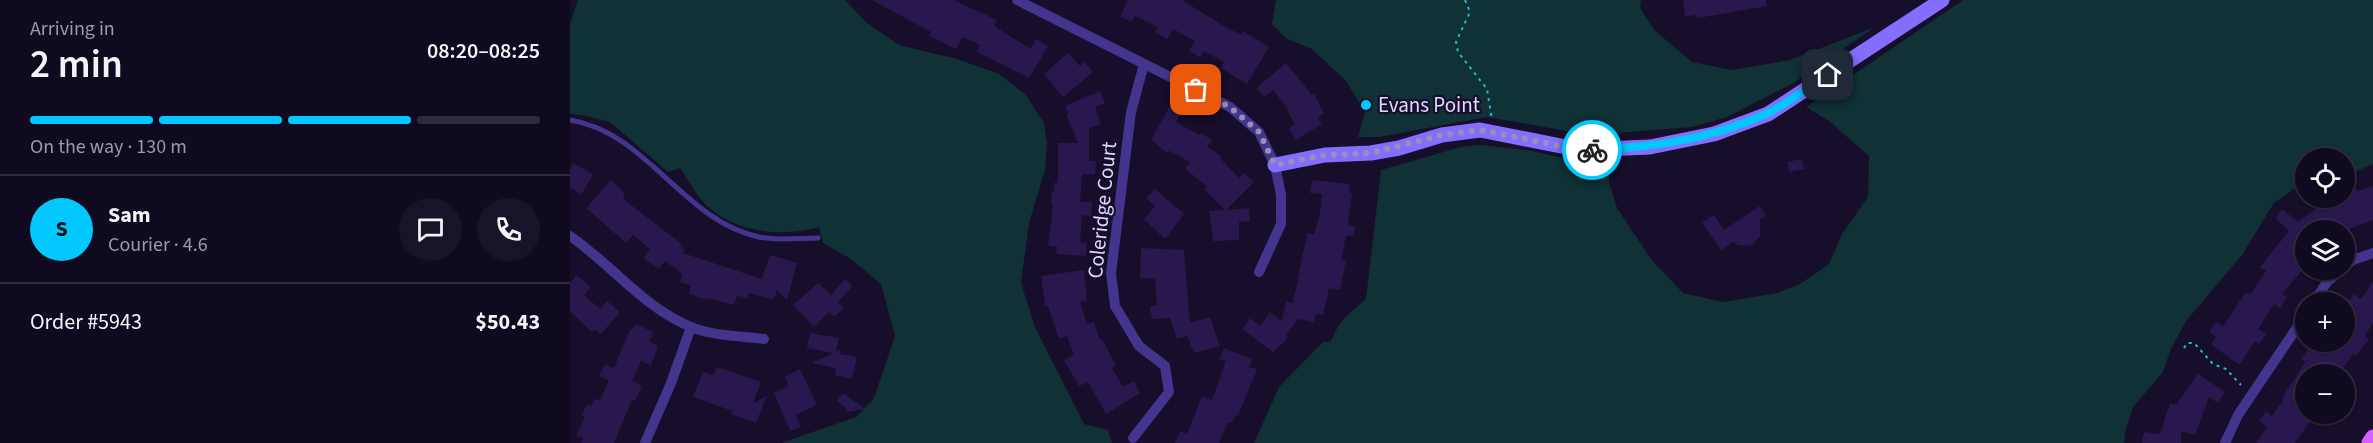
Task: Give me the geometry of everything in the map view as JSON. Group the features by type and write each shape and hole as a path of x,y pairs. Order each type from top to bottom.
{"main road":[{"path":"2369,443 2373,437"}],"street":[{"path":"1017,0 1230,107 1259,132 1275,165 1281,195 1281,224 1259,272"},
{"path":"1275,165 1325,155 1371,153 1442,135 1480,130 1581,150 1650,147 1714,134 1768,114 1942,0"},
{"name":"Coleridge Court","path":"1133,438 1169,392 1165,366 1139,346 1115,306 1111,273 1131,112 1144,64"},
{"path":"570,236 651,306 691,327 708,333 764,339"},
{"path":"2355,259 2373,253"},
{"path":"2320,292 2329,280"},
{"path":"645,443 671,383 691,327"},
{"path":"2225,443 2238,415 2295,330"}],"lane":[{"path":"570,120 585,122 612,135 705,213 739,230 758,237 773,239 818,238"}],"path":[{"path":"1465,0 1470,12 1456,42 1458,52 1487,89 1492,120"},
{"path":"2184,348 2187,343 2194,343 2213,364 2226,369 2241,385"}],"green space":[{"path":"578,0 845,0 867,23 899,45 957,59 999,74 1025,94 1044,123 1047,143 1045,170 1029,223 1021,283 1035,327 1084,424 1108,430 1112,443 781,443 856,417 874,398 895,336 881,284 851,259 823,243 819,227 774,232 728,221 704,203 680,168 668,172 610,122 570,114 570,24"},
{"path":"1276,0 1641,0 1640,8 1654,30 1692,62 1731,70 1790,60 1875,27 1792,84 1727,117 1692,127 1616,133 1578,133 1487,117 1379,137 1358,137 1365,112 1346,81 1312,49 1287,39 1272,24"},
{"path":"1963,0 2373,0 2373,164 2355,172 2355,148 2295,148 2295,189 2274,203 2242,255 2186,321 2170,351 2163,372 2133,407 2124,443 1254,443 1279,387 1323,342 1331,341 1345,318 1366,299 1381,170 1461,147 1480,145 1527,150 1572,160 1609,161 1609,182 1617,208 1651,259 1683,293 1723,302 1777,293 1800,284 1829,264 1842,234 1868,197 1869,156 1829,121 1806,107"}],"building":[{"path":"872,0 953,0 997,20 994,26 1031,49 1036,39 1048,46 1029,78 977,52 980,45 962,37 956,49 929,36 931,32"},
{"path":"1128,0 1182,0 1222,25 1241,35 1243,31 1269,47 1247,84 1221,68 1224,62 1204,51 1200,57 1189,51 1195,41 1173,29 1167,39 1155,32 1158,27 1135,16 1132,22 1120,17"},
{"path":"1683,0 1766,0 1767,6 1698,18 1695,15 1685,17"},
{"path":"1068,53 1080,66 1085,62 1093,72 1063,97 1044,74"},
{"path":"1286,63 1312,95 1314,94 1324,113 1318,117 1322,124 1296,140 1289,128 1295,125 1288,109 1273,90 1264,97 1256,88"},
{"path":"1100,91 1105,103 1095,107 1101,124 1089,128 1089,161 1096,161 1095,174 1082,174 1080,202 1092,202 1091,216 1082,215 1080,242 1087,243 1086,256 1056,254 1057,246 1048,246 1053,205 1051,204 1052,191 1054,191 1054,183 1058,183 1058,143 1078,143 1065,106"},
{"path":"1170,106 1181,113 1176,122 1212,140 1207,146 1221,156 1220,158 1239,178 1244,173 1254,182 1226,210 1249,208 1250,221 1239,222 1239,240 1213,241 1209,211 1225,210 1204,189 1207,186 1185,169 1190,162 1170,151 1166,152 1151,140"},
{"path":"1802,159 1804,169 1789,172 1787,162"},
{"path":"573,163 593,174 582,194 570,188 570,169"},
{"path":"611,180 625,193 623,199 682,244 680,246 685,250 683,253 762,279 770,255 797,263 787,300 777,290 774,300 749,293 748,299 737,295 734,305 689,294 691,286 680,282 683,274 665,261 659,269 644,259 650,249 633,235 626,243 586,208"},
{"path":"1312,180 1350,184 1349,193 1352,193 1348,224 1355,227 1353,236 1347,235 1345,239 1342,260 1346,260 1340,290 1329,288 1323,315 1316,314 1314,322 1298,319 1286,335 1288,338 1273,352 1242,329 1250,318 1260,326 1270,312 1282,321 1286,302 1293,303 1307,233 1314,235 1319,218 1322,194 1310,193"},
{"path":"2373,186 2373,220 2355,227 2355,220 2301,220 2317,208 2355,208 2355,188 2357,191"},
{"path":"1155,189 1184,214 1165,239 1144,219 1155,206 1146,198"},
{"path":"1760,206 1766,216 1760,219 1760,236 1748,246 1733,242 1721,250 1702,223 1714,215 1724,230"},
{"path":"2282,209 2296,220 2295,279 2282,294 2287,297 2280,308 2274,304 2258,329 2266,334 2259,344 2255,341 2239,365 2211,344 2216,337 2209,332 2216,322 2223,326 2246,292 2250,295 2266,271 2260,267 2289,231 2275,218"},
{"path":"1141,248 1184,250 1190,323 1210,317 1220,346 1194,353 1187,336 1177,339 1170,318 1152,319 1150,307 1157,305 1155,279 1140,278"},
{"path":"1084,270 1087,301 1080,302 1087,324 1094,322 1100,340 1102,339 1116,366 1112,368 1123,387 1134,381 1140,393 1106,414 1088,382 1079,386 1064,360 1074,355 1067,336 1059,339 1048,306 1045,306 1041,276"},
{"path":"577,275 591,287 584,295 600,309 607,301 620,312 601,334 595,329 592,332 570,311 570,283"},
{"path":"845,279 853,286 838,302 844,308 834,317 829,312 814,327 793,305 818,283 831,295"},
{"path":"2373,281 2373,323 2365,336 2369,339 2356,356 2353,354 2346,364 2304,364 2305,362 2301,359 2306,352 2355,352 2355,295 2361,299"},
{"path":"635,324 654,332 649,341 658,346 651,365 641,361 632,381 642,386 635,401 632,400 614,443 581,443 583,438 576,436 585,417 582,415 587,404 591,406 594,399 600,400 609,380 599,376 605,364 614,368 630,329 632,330"},
{"path":"810,333 839,338 836,352 841,349 840,354 857,357 852,379 835,375 836,368 812,363 833,353 807,348"},
{"path":"1224,348 1252,359 1249,367 1257,369 1238,416 1236,415 1232,423 1228,422 1219,443 1175,443 1180,431 1187,434 1202,396 1212,400 1226,361 1219,359"},
{"path":"717,367 761,382 753,403 767,396 756,423 731,414 732,411 693,397 703,372 714,375"},
{"path":"800,369 817,405 796,415 801,427 790,431 774,393 789,386 785,377"},
{"path":"2198,374 2225,392 2218,403 2209,397 2195,435 2181,431 2181,443 2142,443 2144,432 2160,434 2170,403 2176,405"},
{"path":"2295,378 2295,424 2308,424 2295,443 2256,443 2267,427 2259,421 2266,411 2272,416 2284,399 2282,398"},
{"path":"843,393 865,409 847,412 846,408 837,401"}],"way so far":[{"path":"1196,90 1230,107 1259,132 1275,165 1325,155 1371,153 1399,148 1442,135 1480,130 1581,150 1592,150"}],"place":[{"name":"Evans Point","path":"1366,105"}],"route":[{"path":"1592,150 1650,147 1714,134 1768,114 1828,75"}]}
